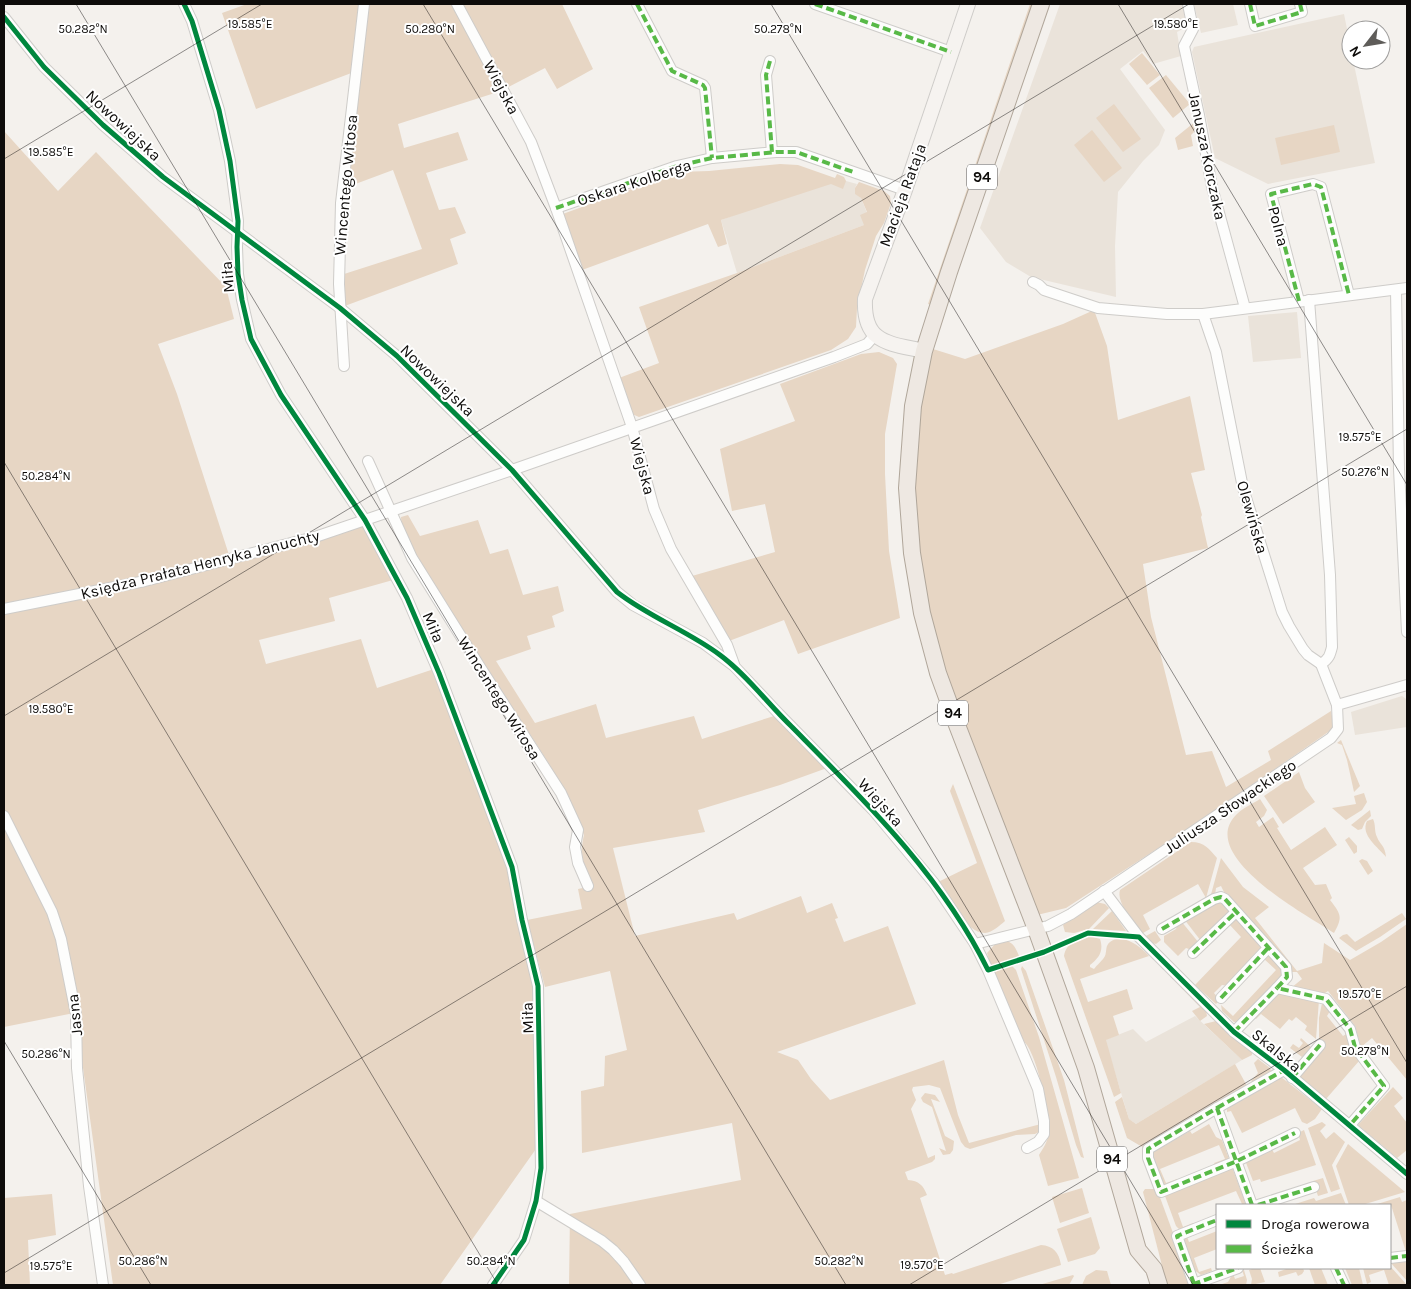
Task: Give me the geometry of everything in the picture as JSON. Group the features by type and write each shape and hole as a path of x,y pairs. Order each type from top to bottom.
{"main road":[{"name":"94","path":"1041,4 949,272 924,351 913,406 908,488 912,553 922,613 938,673 1028,930 1086,1068 1138,1250 1154,1269 1159,1285"}],"street":[{"name":"Miła","path":"184,4 192,21 219,110 230,161 238,221 238,274 251,339 282,395 365,520 419,622 476,767 512,867 538,993 541,1168 536,1201 524,1240 493,1285"},
{"name":"Wincentego Witosa","path":"344,366 338,264 341,202 364,4"},
{"name":"Wiejska","path":"457,4 531,142 556,208 632,427 654,509 671,549 727,645 735,667 873,810 934,883 975,944 988,970 1038,1090 1044,1121 1044,1134 1038,1142 1027,1148"},
{"path":"637,4 672,70 703,85 705,88 712,158"},
{"path":"815,4 951,52"},
{"name":"Macieja Rataja","path":"874,336 866,318 865,299 905,190 968,4"},
{"name":"Janusza Korczaka","path":"1188,4 1193,29 1184,46 1212,187 1245,308"},
{"path":"1250,4 1255,26 1302,12 1300,4"},
{"name":"Nowowiejska","path":"4,17 44,67 103,125 163,177 340,308 397,356 512,470 617,592 633,605 703,643 735,667"},
{"path":"770,61 766,75 772,152"},
{"name":"Oskara Kolberga","path":"556,208 677,166 712,158 772,152 796,152 905,190"},
{"name":"Polna","path":"1304,301 1271,194 1314,184 1321,187 1350,295"},
{"path":"1033,282 1044,290 1098,308 1167,314 1203,314 1407,288"},
{"path":"1396,290 1407,632"},
{"path":"1304,301 1330,575 1332,647 1330,655 1321,664"},
{"name":"Olewińska","path":"1203,314 1216,352 1243,488 1270,576 1288,626 1308,655 1321,664 1337,704"},
{"path":"365,520 834,357 868,344 874,336 884,342 924,351"},
{"name":"Wincentego Witosa","path":"368,460 412,558 560,793 578,830 575,847 578,863 588,886"},
{"name":"Księdza Prałata Henryka Januchty","path":"4,609 145,581 318,536 365,520"},
{"path":"1337,704 1407,685"},
{"name":"Juliusza Słowackiego","path":"1028,930 1048,926 1071,914 1332,738 1338,729 1337,704"},
{"name":"Jasna","path":"4,816 52,912 61,939 76,1014 78,1078 89,1186 103,1285"},
{"name":"Skalska","path":"1104,891 1138,937 1234,1032 1284,1070 1407,1174"},
{"name":"Skalska","path":"1162,929 1214,899 1221,897 1225,899 1286,967 1287,977 1234,1032"},
{"path":"1193,954 1236,912"},
{"path":"975,944 1028,930"},
{"path":"1221,998 1268,948"},
{"path":"1277,988 1326,998 1350,1029 1356,1047 1384,1086 1350,1125"},
{"path":"1292,1078 1320,1044"},
{"path":"1284,1070 1148,1149 1148,1158 1161,1192 1237,1161 1295,1132"},
{"path":"1217,1108 1252,1204"},
{"path":"1261,1204 1314,1187"},
{"path":"536,1201 602,1241 624,1262 640,1285"},
{"path":"1216,1220 1176,1236 1194,1285 1235,1269"},
{"path":"1391,1258 1407,1256"},
{"path":"1336,1269 1344,1285"}],"shaded area":[{"path":"247,4 562,4 593,69 557,89 545,68 501,91 398,124 404,148 458,132 468,160 426,173 439,210 455,207 466,233 450,239 458,264 342,307 341,275 422,249 393,170 342,189 354,72 256,109 222,13"},
{"path":"1030,4 1036,4 931,305 928,304"},
{"path":"1060,4 1182,4 1187,27 1177,32 1181,56 1153,64 1143,51 1120,69 1165,130 1159,145 1143,161 1118,192 1115,246 1116,297 1031,277 1006,262 980,228"},
{"path":"1194,4 1233,4 1238,25 1201,33"},
{"path":"1344,14 1345,20 1341,20 1341,70 1355,70 1375,163 1268,184 1215,158 1192,52 1194,47"},
{"path":"1142,53 1160,75 1147,85 1129,64"},
{"path":"1166,75 1190,104 1173,118 1149,88"},
{"path":"1114,104 1141,139 1123,152 1096,118"},
{"path":"1196,121 1197,129 1191,135 1193,146 1178,150 1175,138"},
{"path":"1334,125 1340,152 1281,165 1275,138"},
{"path":"1092,130 1122,168 1104,182 1074,145"},
{"path":"4,131 58,191 96,152 226,287 234,319 158,344 177,394 230,558 360,520 393,580 329,598 335,621 259,640 266,664 361,639 377,688 434,669 507,866 535,992 543,1139 440,1285 113,1285 64,943 4,811"},
{"path":"780,164 798,165 835,178 837,174 844,177 846,181 843,189 831,184 721,220 727,244 718,247 708,224 582,270 560,215 678,172"},
{"path":"835,178 857,184 855,188 867,213 864,225 737,273 721,220"},
{"path":"859,182 884,191 890,196 891,203 884,223 876,236 865,270 857,308 856,327 848,339 831,350 639,417 632,414 619,378 659,363 639,307 737,273 864,225 860,215 867,212 861,198 855,194 855,188"},
{"path":"1094,310 1107,346 1118,420 1190,396 1205,470 1191,473 1208,548 1143,564 1151,617 1186,755 1212,751 1226,787 1271,760 1268,751 1331,711 1334,728 1200,821 1066,908 1037,915 943,673 915,553 912,479 919,411 933,349 965,359 1063,324"},
{"path":"1297,312 1301,358 1253,362 1248,316"},
{"path":"879,352 893,358 897,364 885,434 885,474 889,551 900,618 798,654 784,620 729,641 692,576 775,552 765,504 732,511 720,449 795,421 780,384 861,354"},
{"path":"408,515 420,536 478,520 490,554 508,549 523,595 558,586 564,611 552,616 555,627 527,636 531,649 496,661 535,723 596,704 606,738 694,716 702,739 774,716 827,768 780,785 698,810 705,832 613,848 635,936 734,913 737,920 801,896 807,913 832,903 838,918 835,919 844,942 888,926 916,1004 777,1052 798,1060 811,1079 830,1100 944,1060 958,1115 969,1143 1041,1124 1039,1132 1035,1134 1016,1135 970,1149 961,1142 940,1088 929,1085 913,1087 912,1090 916,1100 911,1109 928,1158 935,1155 935,1159 932,1162 905,1172 908,1180 920,1184 927,1195 920,1198 945,1275 1041,1245 1055,1250 1061,1265 997,1285 569,1285 570,1214 741,1180 732,1123 582,1153 581,1091 604,1086 605,1056 627,1050 610,971 545,987 527,920 582,909 578,889 592,886 583,861 584,835 570,801 552,768 415,557 402,526 401,517"},
{"path":"1402,696 1406,699 1407,727 1355,735 1351,712"},
{"path":"1341,740 1360,786 1354,792 1342,745 1337,743"},
{"path":"1299,772 1305,788 1315,802 1283,824 1264,796"},
{"path":"953,784 1005,921 985,933 971,927 964,921 938,882 977,863 950,791"},
{"path":"1364,793 1367,802 1362,810 1346,820 1332,808 1356,804 1354,796"},
{"path":"1260,799 1267,810 1264,816 1256,822 1259,827 1273,817 1279,827 1277,828 1291,850 1325,827 1337,845 1303,868 1315,885 1326,884 1332,898 1330,900 1340,916 1334,933 1261,884 1243,867 1231,849 1228,832 1235,816"},
{"path":"1370,810 1371,816 1365,822 1362,829 1358,830 1351,825"},
{"path":"1373,819 1376,835 1385,850 1386,857 1371,840 1366,831 1367,821"},
{"path":"4,823 58,937 74,1013 4,1027"},
{"path":"1349,837 1357,846 1357,852 1354,854 1345,840"},
{"path":"1191,842 1203,845 1217,858 1206,898 1198,884 1143,915 1150,929 1143,933 1123,907 1119,895 1120,890"},
{"path":"1221,858 1243,887 1269,907 1255,918 1297,971 1322,963 1324,943 1350,960 1407,924 1407,1080 1372,1038 1361,1047 1355,1026 1328,991 1322,995 1291,988 1302,979 1297,972 1290,972 1226,896 1221,886 1216,888 1215,895 1210,898"},
{"path":"1362,859 1367,861 1373,871 1368,875 1359,861"},
{"path":"1220,900 1230,909 1229,912 1201,941 1184,919"},
{"path":"1096,902 1105,904 1109,908 1089,929 1074,933 1065,932 1063,925"},
{"path":"1112,911 1126,931 1093,929"},
{"path":"1402,913 1406,919 1356,951 1339,938 1347,934 1355,942"},
{"path":"1236,917 1262,946 1229,986 1222,985 1214,993 1220,1000 1216,1004 1195,985 1241,937 1229,924"},
{"path":"1181,921 1199,943 1192,950 1186,948 1178,956 1164,942 1164,936 1176,929"},
{"path":"1155,931 1161,940 1156,944 1152,943 1146,936"},
{"path":"1090,936 1100,939 1101,943 1100,954 1090,965 1094,969 1105,956 1108,944 1115,939 1131,942 1149,956 1080,979 1088,1002 1127,989 1133,1009 1113,1016 1119,1035 1106,1040 1121,1093 1114,1097 1064,956 1070,945 1077,940"},
{"path":"1004,940 1014,946 1019,956 991,966 987,953 997,942"},
{"path":"1268,954 1280,965 1283,977 1237,1022 1234,1022 1222,1011 1221,1005 1233,1016 1276,970 1264,959"},
{"path":"1012,966 1016,970 1039,1037 1079,1178 1048,1186 1039,1155 1048,1137 1048,1125 1041,1083 1033,1056 1022,1040 994,973 1000,969"},
{"path":"1022,966 1026,971 1064,1080 1084,1158 1081,1157 1076,1145 1021,969"},
{"path":"1167,973 1206,1010 1207,1016 1200,1021 1192,1011 1200,1007"},
{"path":"1283,993 1319,1000 1316,1039 1305,1030 1307,1026 1296,1017 1292,1021 1289,1019 1280,1029 1261,1014 1256,1019 1254,1017 1276,994"},
{"path":"1322,1003 1330,1011 1327,1016 1343,1036 1348,1033 1359,1061 1326,1099 1301,1078 1319,1041 1319,1018"},
{"path":"1195,1016 1242,1060 1136,1124 1129,1119 1105,1040 1133,1029 1146,1042"},
{"path":"1216,1021 1252,1052 1252,1055 1242,1060 1204,1024"},
{"path":"1301,1038 1312,1048 1302,1057 1290,1048 1293,1044 1299,1048 1303,1043 1300,1040"},
{"path":"1278,1048 1298,1063 1297,1066 1291,1070 1271,1054"},
{"path":"1258,1059 1270,1068 1271,1071 1253,1083 1251,1081 1258,1073 1254,1063"},
{"path":"1235,1064 1247,1086 1144,1148 1127,1138 1115,1102 1122,1097 1129,1119 1136,1124"},
{"path":"1281,1077 1322,1109 1315,1119 1307,1124 1302,1122 1295,1108 1242,1133 1231,1111 1227,1112 1227,1109"},
{"path":"1393,1087 1403,1098 1394,1106 1407,1123 1407,1150 1397,1158 1358,1125"},
{"path":"925,1093 935,1095 940,1102 931,1099 945,1136 954,1141 953,1150 950,1154 943,1155 939,1148 946,1151 932,1107 923,1102 921,1098"},
{"path":"1322,1122 1326,1125 1320,1131 1326,1139 1334,1132 1345,1142 1332,1165 1340,1189 1331,1192 1308,1128"},
{"path":"1209,1124 1216,1137 1222,1140 1229,1159 1215,1165 1214,1163 1225,1159 1219,1145 1160,1169 1166,1183 1177,1179 1178,1181 1164,1187 1160,1183 1152,1153 1190,1131 1192,1134"},
{"path":"1304,1130 1316,1165 1261,1182 1260,1179 1253,1181 1245,1160 1270,1146 1274,1153 1300,1140 1298,1133"},
{"path":"1348,1144 1405,1192 1365,1204 1349,1204 1336,1166"},
{"path":"1232,1167 1245,1204 1242,1204 1236,1191 1178,1213 1183,1227 1193,1223 1194,1225 1179,1229 1176,1226 1165,1196 1167,1193"},
{"path":"1323,1178 1328,1193 1318,1196 1313,1181"},
{"path":"1082,1188 1089,1213 1060,1223 1052,1197"},
{"path":"1145,1189 1156,1189 1158,1192 1191,1282 1187,1285 1167,1285 1143,1192"},
{"path":"1341,1193 1346,1204 1295,1204 1314,1198 1316,1201"},
{"path":"52,1194 56,1235 28,1240 30,1285 4,1285 4,1198"},
{"path":"1400,1197 1402,1202 1407,1200 1406,1252 1391,1204 1377,1204"},
{"path":"1091,1217 1100,1248 1095,1254 1068,1262 1057,1229"},
{"path":"1216,1231 1216,1249 1194,1258 1199,1272 1211,1268 1212,1271 1201,1275 1193,1269 1183,1238 1186,1234 1189,1242"},
{"path":"1407,1260 1407,1281 1391,1263"},
{"path":"1391,1267 1407,1285 1389,1285 1384,1270 1369,1275 1371,1282 1367,1284 1363,1269 1391,1269"},
{"path":"1260,1269 1265,1282 1251,1285 1252,1279 1249,1270"},
{"path":"1286,1269 1303,1269 1304,1271 1298,1276 1296,1272 1279,1277 1278,1272"},
{"path":"1309,1269 1321,1269 1328,1285 1315,1285"},
{"path":"1345,1269 1359,1269 1363,1285 1352,1285"},
{"path":"1096,1270 1107,1271 1111,1285 1082,1285 1086,1276"},
{"path":"1242,1270 1244,1270 1247,1280 1246,1285 1219,1285 1228,1282 1233,1273 1235,1279 1244,1276"},
{"path":"1073,1275 1069,1285 1039,1285"}],"marked path":[{"path":"637,4 672,71 703,85 705,88 712,158"},
{"path":"815,4 951,52"},
{"path":"1250,4 1255,26 1302,12 1300,4"},
{"path":"770,61 766,75 772,152"},
{"path":"556,208 677,166 712,158 796,152 856,173"},
{"path":"1299,301 1271,194 1313,184 1321,187 1349,295"},
{"path":"1162,929 1214,899 1221,897 1225,899 1286,967 1287,977 1277,988 1326,999 1350,1029 1355,1047 1384,1086 1350,1125"},
{"path":"1193,953 1236,912"},
{"path":"1221,998 1268,948"},
{"path":"1234,1032 1277,988"},
{"path":"1292,1078 1320,1045"},
{"path":"1217,1108 1284,1070"},
{"path":"1217,1108 1236,1161 1161,1192 1148,1158 1148,1149 1217,1108"},
{"path":"1236,1161 1295,1133"},
{"path":"1236,1161 1252,1204"},
{"path":"1261,1204 1314,1187"},
{"path":"1194,1284 1177,1236 1216,1220"},
{"path":"1391,1258 1407,1256"},
{"path":"1195,1285 1235,1269"},
{"path":"1336,1269 1344,1285"}],"cycle path":[{"path":"184,4 192,21 219,110 230,161 238,221 238,274 251,339 281,395 365,520 407,598 439,673 512,867 522,920 538,986 541,1168 536,1201 524,1240 493,1285"},
{"path":"4,17 44,67 103,125 163,177 340,308 397,356 512,470 617,592 642,609 708,646 739,671 874,812 925,871 948,903 988,970 1044,952 1088,933 1139,937 1234,1032 1284,1070 1407,1174"}]}
